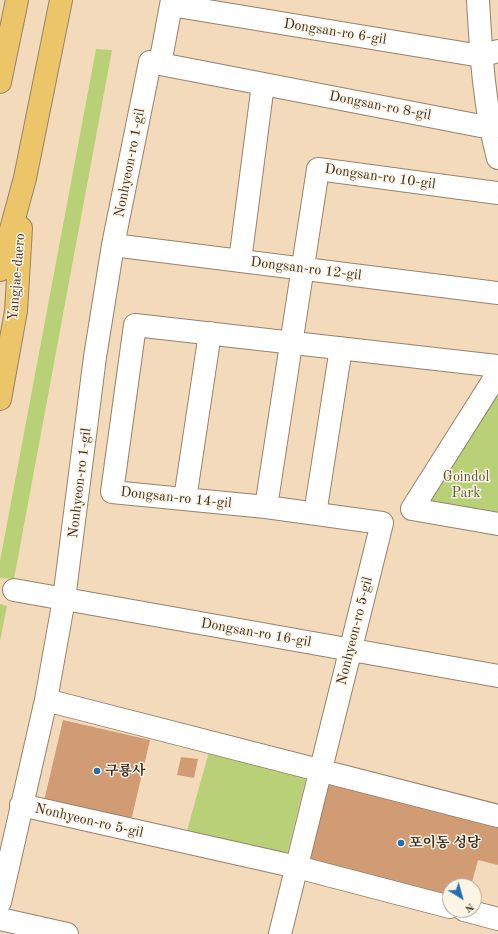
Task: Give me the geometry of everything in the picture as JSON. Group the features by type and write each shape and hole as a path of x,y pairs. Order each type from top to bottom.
{"main road":[{"path":"0,82 17,0"},
{"name":"Yangjae-daero","path":"0,270 25,178 61,0"},
{"name":"Yangjae-daero","path":"0,399 16,312 25,178"}],"street":[{"path":"478,0 489,54 498,158"},
{"name":"Dongsan-ro 6-gil","path":"171,3 489,54"},
{"name":"Nonhyeon-ro 1-gil","path":"0,902 46,700 64,599 95,358 113,245 155,63 171,3"},
{"name":"Dongsan-ro 8-gil","path":"155,63 495,127"},
{"path":"240,261 262,84"},
{"name":"Dongsan-ro 10-gil","path":"266,507 318,168 498,193"},
{"name":"Dongsan-ro 12-gil","path":"113,245 498,293"},
{"name":"Dongsan-ro 14-gil","path":"210,333 135,325 112,492 266,507 382,523"},
{"path":"185,499 210,333 498,366"},
{"path":"315,514 341,348"},
{"path":"382,523 412,509 498,373"},
{"path":"412,509 498,524"},
{"name":"Nonhyeon-ro 5-gil","path":"280,934 382,523"},
{"name":"Dongsan-ro 16-gil","path":"14,590 498,676"},
{"path":"46,700 498,816"},
{"name":"Nonhyeon-ro 5-gil","path":"21,806 296,867 442,904"},
{"path":"482,915 498,919"},
{"path":"0,919 67,934"}],"green space":[{"path":"96,49 112,50 14,579 0,578 0,561"},
{"name":"Goindol Park","path":"498,373 498,524 412,509"},
{"path":"0,604 7,606 0,641"},
{"path":"209,752 307,774 286,858 186,834"}],"building":[{"name":"구룡사","path":"63,720 150,740 131,821 44,801"},
{"path":"181,757 198,759 194,778 177,775"},
{"name":"포이동 성당","path":"323,780 498,826 498,865 478,860 473,878 442,878 442,900 300,859"}],"place":[{"name":"구룡사","path":"97,771"},
{"name":"포이동 성당","path":"401,843"}]}
